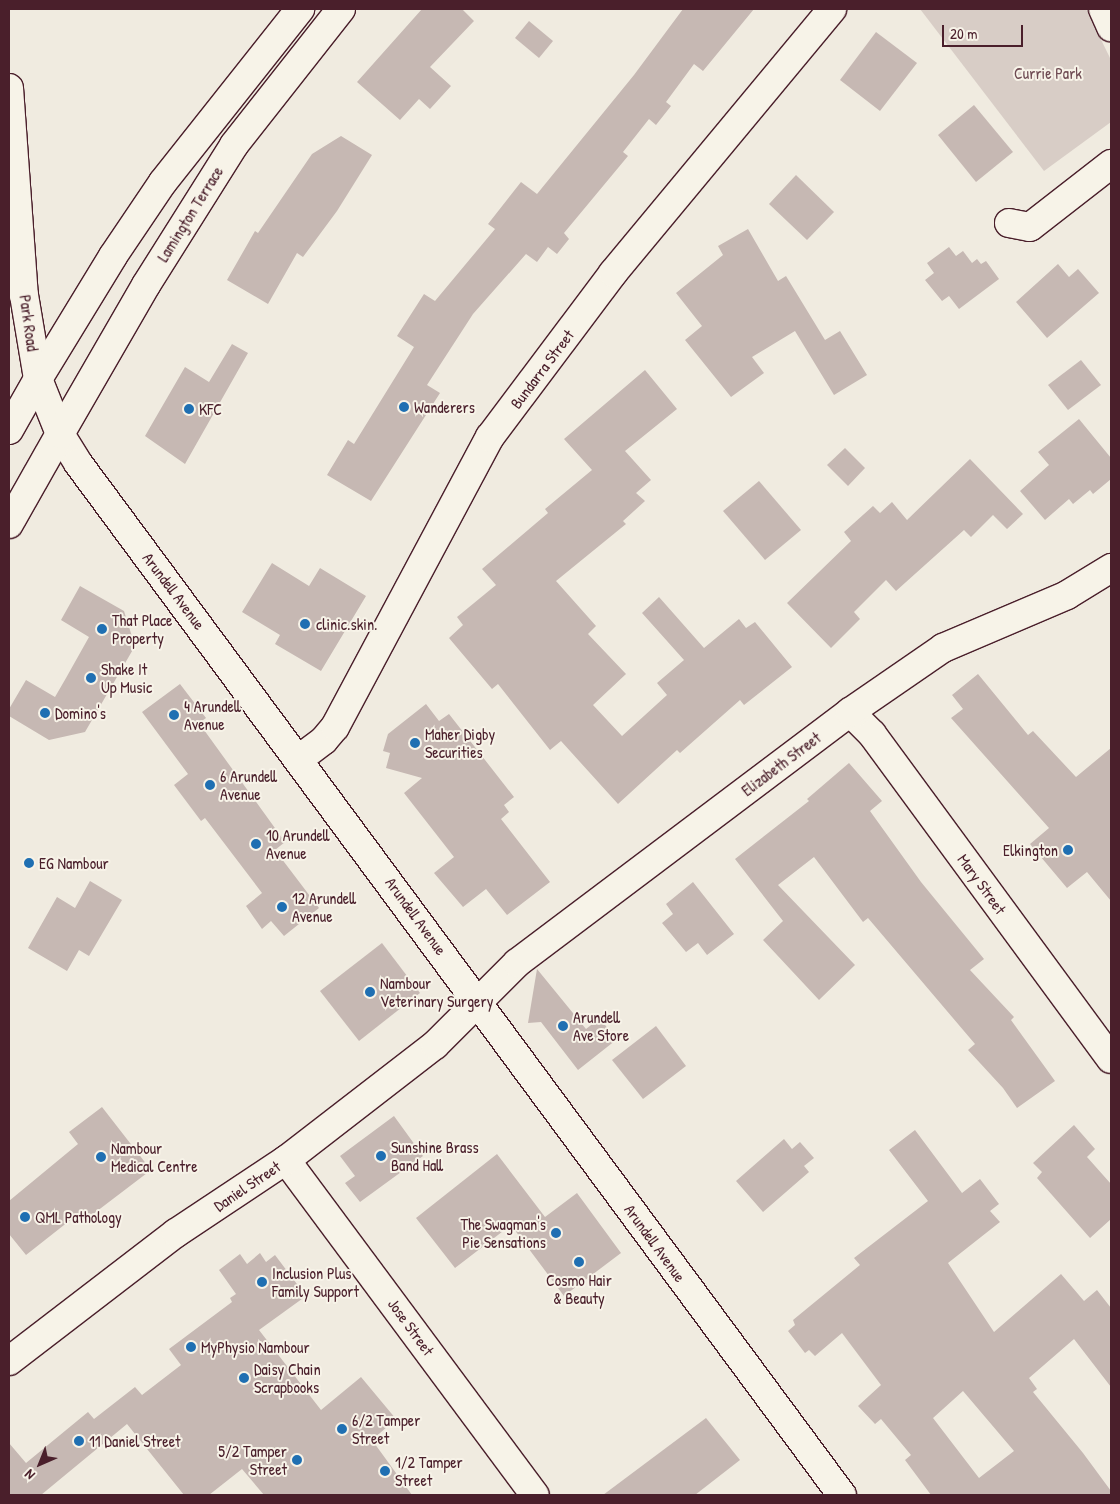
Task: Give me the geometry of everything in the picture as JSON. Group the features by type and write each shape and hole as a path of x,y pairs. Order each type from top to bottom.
{"main road":[{"path":"9,430 113,256 163,182 300,9"},
{"name":"Lamington Terrace","path":"9,524 146,285 234,145 341,9"},
{"name":"Bundarra Street","path":"299,759 328,737 335,727 490,437 613,273 832,9"},
{"path":"1103,9 1111,27"},
{"name":"Park Road","path":"9,88 24,296 38,379"},
{"path":"1009,223 1030,227 1111,164"},
{"name":"Arundell Avenue","path":"38,379 60,434 99,491 842,1495"},
{"name":"Elizabeth Street","path":"478,1002 517,963 850,712 943,648 1066,595 1111,568"},
{"name":"Mary Street","path":"850,712 872,734 1111,1059"},
{"name":"Daniel Street","path":"9,1361 176,1233 286,1160 435,1045 478,1002"},
{"name":"Jose Street","path":"286,1160 524,1491"}],"green space":[{"name":"Currie Park","path":"920,9 1086,9 1111,60 1111,122 1044,171"}],"building":[{"path":"422,9 462,9 474,21 430,67 451,86 430,109 419,99 400,120 357,82"},
{"path":"683,9 754,9 703,71 694,64 666,102 671,106 656,125 649,119 623,152 628,156 564,233 569,239 557,254 548,247 537,262 526,254 473,314 427,385 440,393 371,501 327,475 348,440 354,444 414,347 397,336 424,294 435,301 495,229 488,224 521,182 537,194 634,75"},
{"path":"529,21 553,41 539,58 515,38"},
{"path":"876,32 917,63 880,111 840,80"},
{"path":"974,105 1013,152 976,182 938,135"},
{"path":"341,136 372,155 337,211 303,257 297,253 268,304 227,280 255,231 258,233 312,154"},
{"path":"796,175 834,212 807,240 769,204"},
{"path":"748,229 778,281 786,276 825,340 840,331 867,375 834,395 795,331 752,357 764,373 731,397 685,340 702,326 676,293 723,255 718,246"},
{"path":"949,247 956,256 963,251 972,263 977,259 981,264 986,261 999,279 959,309 949,296 942,301 925,280 934,273 927,263"},
{"path":"1058,264 1069,277 1078,269 1099,293 1047,338 1016,302"},
{"name":"KFC","path":"232,344 248,353 185,464 145,436 185,367 209,382"},
{"path":"1081,360 1101,385 1068,410 1048,385"},
{"path":"645,370 677,409 625,451 651,480 636,493 645,501 623,521 626,524 556,581 596,626 588,634 626,674 593,705 622,736 667,695 657,683 684,660 642,613 659,597 704,648 739,619 746,628 755,622 792,667 744,705 740,700 680,753 677,750 618,804 561,741 550,750 498,684 492,689 449,638 463,625 457,617 496,585 482,569 548,513 545,509 592,470 564,439"},
{"path":"1079,419 1111,458 1111,479 1093,494 1090,490 1073,504 1069,499 1045,520 1020,491 1049,465 1038,452"},
{"path":"845,448 865,468 848,486 827,465"},
{"path":"970,459 1023,514 1007,529 993,515 971,537 964,530 896,591 886,580 854,612 860,619 831,648 787,603 851,541 844,532 873,506 880,513 892,502 907,520"},
{"path":"759,481 801,530 765,560 723,511"},
{"name":"clinic.skin.","path":"272,563 309,586 320,568 366,596 321,671 275,644 280,635 242,612"},
{"path":"80,586 124,611 135,646 85,732 49,740 9,716 9,709 26,680 55,697 66,678 89,637 61,620"},
{"path":"978,674 1028,735 1033,731 1076,777 1111,748 1111,901 1087,872 1067,888 1030,844 1049,828 951,718 963,709 952,695"},
{"path":"180,684 206,718 199,723 285,842 275,850 319,908 284,936 271,921 262,929 246,906 262,893 205,818 201,821 174,785 188,774 142,712"},
{"path":"426,704 439,721 449,714 514,797 504,805 509,812 501,819 550,882 507,915 486,889 463,907 434,873 454,857 404,793 422,778 386,768 390,753 383,751 388,734"},
{"path":"849,763 882,801 870,811 921,882 984,959 970,970 1014,1017 1011,1020 1055,1081 1017,1108 1003,1088 968,1050 975,1044 868,918 863,922 814,857 778,885 855,965 819,1000 763,940 783,921 735,859 809,801 807,799"},
{"path":"90,881 122,900 89,956 79,950 67,971 28,948 57,897 75,908"},
{"path":"693,882 734,934 707,955 698,943 686,952 662,923 673,914 666,904"},
{"name":"Nambour Veterinary Surgery","path":"382,943 420,993 359,1041 320,991"},
{"name":"Arundell Ave Store","path":"537,969 586,1029 600,1018 616,1040 578,1070 541,1022 528,1023"},
{"path":"656,1026 686,1066 643,1099 612,1060"},
{"name":"Nambour Medical Centre","path":"102,1107 151,1170 84,1221 78,1214 26,1255 9,1234 9,1201 78,1144 69,1132"},
{"name":"Sunshine Brass Band Hall","path":"394,1116 423,1156 360,1202 345,1183 355,1176 340,1156"},
{"path":"1074,1125 1095,1149 1087,1157 1111,1184 1111,1219 1090,1238 1037,1178 1042,1172 1033,1163"},
{"path":"915,1130 962,1193 980,1179 999,1204 990,1211 1000,1222 948,1263 994,1332 1061,1274 1084,1301 1097,1290 1111,1308 1111,1387 1074,1339 1029,1378 1037,1389 1033,1392 1083,1453 1111,1491 1111,1495 931,1495 905,1460 911,1455 881,1419 875,1424 858,1406 881,1385 842,1333 815,1356 809,1350 805,1353 788,1331 795,1325 793,1320 860,1265 854,1258 928,1201 889,1150","holes":["963,1391 1014,1451 979,1478 933,1418"]},
{"path":"784,1139 792,1149 800,1142 814,1158 804,1166 809,1172 763,1212 736,1181"},
{"path":"497,1154 545,1217 577,1193 621,1253 564,1296 511,1225 455,1268 416,1218"},
{"path":"260,1253 266,1262 275,1255 306,1296 259,1330 321,1410 361,1377 396,1419 372,1440 412,1495 264,1495 242,1469 209,1495 184,1495 127,1424 41,1495 9,1495 9,1443 26,1463 88,1412 94,1419 135,1387 142,1395 181,1365 169,1349 232,1302 230,1298 236,1294 219,1270 240,1254 247,1264"},
{"path":"706,1418 740,1460 695,1495 603,1495"}],"place":[{"name":"Wanderers","path":"404,407"},
{"name":"KFC","path":"189,409"},
{"name":"clinic.skin.","path":"305,624"},
{"name":"That Place Property","path":"102,629"},
{"name":"Shake It Up Music","path":"91,678"},
{"name":"Domino's","path":"45,713"},
{"name":"4 Arundell Avenue","path":"174,715"},
{"name":"Maher Digby Securities","path":"415,743"},
{"name":"6 Arundell Avenue","path":"210,785"},
{"name":"10 Arundell Avenue","path":"256,844"},
{"name":"Elkington","path":"1068,850"},
{"name":"EG Nambour","path":"29,863"},
{"name":"12 Arundell Avenue","path":"282,907"},
{"name":"Nambour Veterinary Surgery","path":"370,992"},
{"name":"Arundell Ave Store","path":"563,1026"},
{"name":"Sunshine Brass Band Hall","path":"381,1156"},
{"name":"Nambour Medical Centre","path":"101,1157"},
{"name":"QML Pathology","path":"25,1217"},
{"name":"The Swagman's Pie Sensations","path":"556,1233"},
{"name":"Cosmo Hair & Beauty","path":"579,1262"},
{"name":"Inclusion Plus Family Support","path":"262,1282"},
{"name":"MyPhysio Nambour","path":"191,1347"},
{"name":"Daisy Chain Scrapbooks","path":"244,1378"},
{"name":"6/2 Tamper Street","path":"342,1429"},
{"name":"11 Daniel Street","path":"79,1441"},
{"name":"5/2 Tamper Street","path":"297,1460"},
{"name":"1/2 Tamper Street","path":"385,1471"}]}
